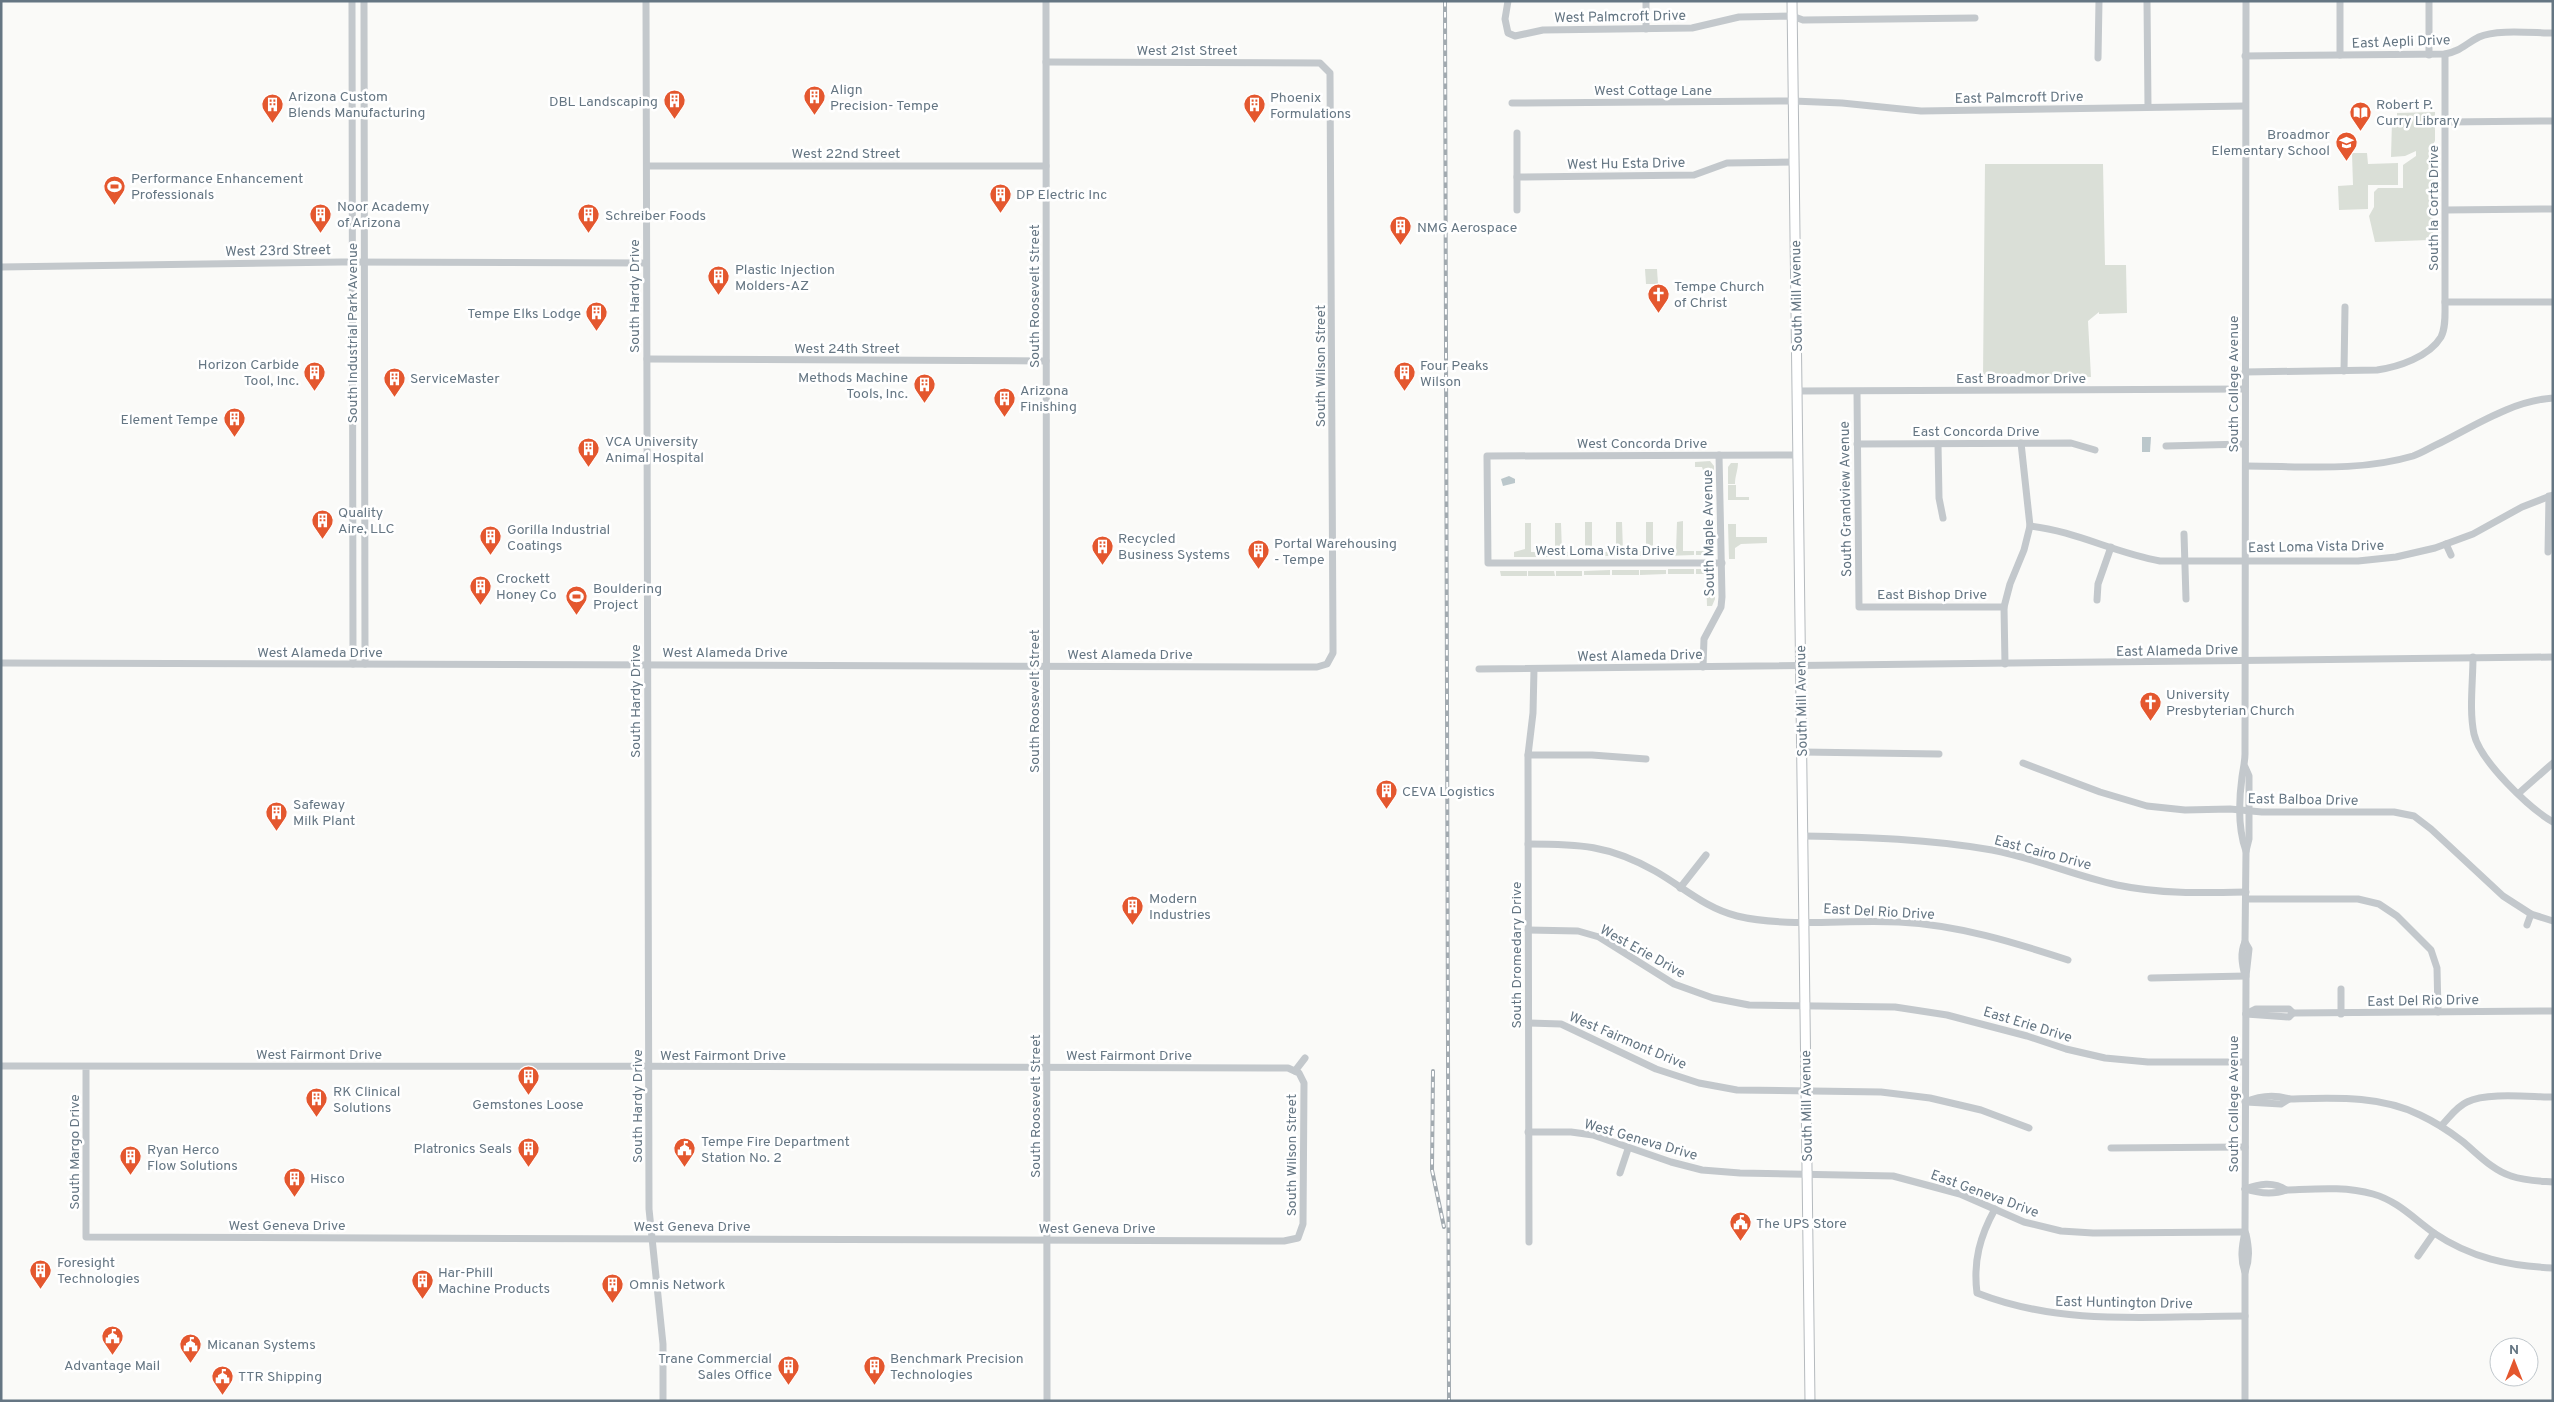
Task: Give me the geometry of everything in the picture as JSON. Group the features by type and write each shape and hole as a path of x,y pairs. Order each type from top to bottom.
{"main road":[{"name":"South Mill Avenue","path":"1792,1 1810,1401"}],"street":[{"name":"South Industrial Park Avenue","path":"352,1 353,664"},
{"name":"South Industrial Park Avenue","path":"364,1 365,664"},
{"name":"South Hardy Drive","path":"646,1 651,1238 660,1309 663,1401"},
{"name":"South Roosevelt Street","path":"1046,1 1047,1401"},
{"name":"West Palmcroft Drive","path":"1508,1 1505,19 1508,33 1515,36 1542,30 1692,28 1739,17 1792,16 1803,20 1975,18"},
{"path":"1646,1 1646,29"},
{"path":"2098,58 2099,1"},
{"path":"2147,1 2148,107"},
{"name":"South College Avenue","path":"2245,1401 2245,1272 2249,1254 2245,1232 2246,976 2242,963 2242,949 2245,942 2246,895 2246,850 2242,839 2245,811 2242,775 2245,767 2246,1"},
{"path":"2340,1 2340,55"},
{"path":"2429,1 2429,55"},
{"name":"East Aepli Drive","path":"2245,56 2444,54 2458,52 2480,37 2495,34 2553,33"},
{"name":"South la Corta Drive","path":"2444,54 2446,122 2445,302"},
{"name":"West 21st Street","path":"1046,62 1320,63 1328,68"},
{"name":"South Wilson Street","path":"1327,664 1333,653 1331,77 1328,68"},
{"name":"East Palmcroft Drive","path":"1793,101 1842,103 1921,111 2245,106"},
{"name":"West Cottage Lane","path":"1512,103 1793,101"},
{"path":"2446,122 2553,122"},
{"path":"1517,133 1517,210"},
{"name":"West Hu Esta Drive","path":"1517,177 1694,175 1727,163 1794,162"},
{"name":"West 22nd Street","path":"647,166 1046,166"},
{"path":"2446,210 2553,209"},
{"name":"West 23rd Street","path":"1,267 352,262 646,263"},
{"path":"2245,372 2344,371 2391,368 2432,348 2441,337 2444,327 2445,302 2553,302"},
{"path":"2344,371 2345,307"},
{"name":"West 24th Street","path":"647,359 1046,361"},
{"name":"East Broadmor Drive","path":"1797,391 2245,389"},
{"name":"South Grandview Avenue","path":"1857,392 1859,606"},
{"path":"2246,466 2362,466 2386,463 2415,455 2509,408 2538,399 2553,398"},
{"path":"2005,664 2004,607 2010,584 2024,550 2030,526 2021,443"},
{"name":"East Concorda Drive","path":"1857,444 2071,443 2095,450"},
{"path":"1938,444 1939,498 1943,518"},
{"path":"2166,446 2245,444"},
{"name":"South Maple Avenue","path":"1703,667 1704,639 1721,607 1722,563 1719,455"},
{"name":"West Concorda Drive","path":"1488,563 1487,456 1798,455"},
{"path":"2548,552 2551,495"},
{"name":"East Loma Vista Drive","path":"2030,526 2056,529 2152,560 2185,562 2358,561 2396,557 2446,544 2473,534 2522,507 2551,495"},
{"path":"2184,534 2186,599"},
{"path":"2446,544 2451,555"},
{"path":"2098,600 2098,584 2111,547"},
{"name":"West Loma Vista Drive","path":"1488,563 1722,563"},
{"name":"East Bishop Drive","path":"1859,606 2004,607"},
{"name":"East Alameda Drive","path":"1801,665 2553,656"},
{"path":"2473,657 2473,722 2477,742 2483,755 2497,773 2553,822"},
{"name":"West Alameda Drive","path":"1,663 1317,667 1327,664"},
{"name":"West Alameda Drive","path":"1479,669 1801,665"},
{"name":"South Dromedary Drive","path":"1529,1242 1528,755 1534,706 1534,669"},
{"path":"1802,752 1939,754"},
{"path":"1528,755 1592,754 1646,758"},
{"name":"East Balboa Drive","path":"2023,763 2100,792 2147,806 2185,810 2394,812 2414,816 2431,829 2503,896 2531,914 2553,921"},
{"path":"2519,794 2553,763"},
{"name":"East Cairo Drive","path":"1803,836 1887,837 1942,842 2032,859 2115,885 2149,891 2358,899 2379,904 2397,916 2431,950 2437,968 2438,1012"},
{"name":"East Del Rio Drive","path":"1528,844 1586,845 1617,854 1656,872 1703,904 1737,916 1762,920 1899,922 1949,927 2003,938 2068,960"},
{"path":"1680,888 1706,855"},
{"path":"2527,925 2531,914"},
{"name":"West Erie Drive","path":"1528,930 1578,931 1599,937 1674,984 1713,998 1749,1005 1804,1006"},
{"path":"2151,978 2246,976"},
{"path":"2341,989 2341,1014"},
{"name":"East Erie Drive","path":"1804,1006 1895,1007 1947,1015 2020,1034 2066,1049 2106,1058 2148,1062 2245,1062"},
{"name":"East Del Rio Drive","path":"2246,1014 2256,1009 2290,1009 2293,1014 2553,1011"},
{"name":"West Fairmont Drive","path":"1529,1023 1561,1024 1656,1069 1698,1083 1738,1090 1881,1092 1930,1098 1981,1110 2029,1128"},
{"path":"1297,1072 1305,1058"},
{"name":"West Fairmont Drive","path":"1,1066 1282,1068 1297,1072"},
{"name":"South Margo Drive","path":"86,1067 86,1237"},
{"name":"South Wilson Street","path":"1297,1072 1304,1084 1303,1224 1298,1238"},
{"path":"2441,1126 2453,1112 2467,1102 2484,1098 2553,1097"},
{"path":"2245,1102 2282,1104 2289,1099 2369,1100 2403,1108 2441,1126 2492,1167 2510,1176 2530,1181 2553,1182"},
{"name":"West Geneva Drive","path":"1528,1132 1571,1132 1593,1136 1628,1149 1702,1170 1740,1174 1807,1175"},
{"path":"2111,1148 2245,1147"},
{"path":"1620,1174 1628,1149"},
{"name":"East Geneva Drive","path":"1807,1175 1893,1176 1960,1194 2024,1222 2061,1231 2093,1233 2245,1232"},
{"path":"2245,1189 2257,1184 2278,1184 2286,1190 2343,1189 2375,1194 2401,1206 2434,1233 2463,1249 2490,1260 2519,1266 2553,1268"},
{"name":"East Huntington Drive","path":"1995,1209 1979,1245 1974,1271 1976,1293 2005,1304 2071,1316 2245,1316"},
{"path":"2418,1256 2434,1233"},
{"name":"West Geneva Drive","path":"86,1237 1284,1241 1298,1238"}],"shaded area":[{"path":"2435,112 2435,141 2429,151 2429,169 2434,180 2433,238 2429,240 2375,242 2369,216 2374,207 2374,192 2378,188 2403,188 2403,165 2416,156 2416,151 2405,156 2391,157 2392,121 2397,121 2397,113"},
{"path":"2352,153 2367,153 2368,164 2398,163 2398,185 2368,185 2368,209 2339,210 2338,186 2353,185"},
{"path":"1985,164 2103,164 2105,265 2126,265 2127,313 2099,314 2099,312 2088,321 2091,377 1983,377"},
{"path":"1645,269 1657,269 1658,284 1646,284"},
{"path":"2142,437 2151,437 2150,452 2142,452"},
{"path":"1710,461 1714,466 1714,497 1707,497 1707,470 1703,470 1702,467 1695,467 1695,462"},
{"path":"1731,463 1738,463 1735,484 1728,484 1728,467"},
{"path":"1509,476 1515,479 1515,483 1503,486 1501,479"},
{"path":"1728,485 1736,485 1736,497 1749,497 1749,500 1728,500"},
{"path":"1683,521 1683,551 1694,551 1694,555 1665,556 1665,551 1676,551 1677,522"},
{"path":"1707,521 1714,521 1714,552 1711,555 1696,555 1696,551 1706,551"},
{"path":"1585,522 1592,522 1592,552 1603,552 1603,556 1575,557 1575,552 1585,551"},
{"path":"1616,522 1622,522 1623,551 1633,552 1634,556 1605,556 1605,552 1616,551"},
{"path":"1646,522 1653,522 1653,551 1664,551 1664,556 1635,556 1635,551 1646,551"},
{"path":"1525,523 1531,523 1531,552 1542,552 1542,557 1514,557 1514,552 1525,549"},
{"path":"1555,523 1561,523 1562,552 1573,552 1573,556 1544,557 1544,552 1555,552"},
{"path":"1728,524 1736,524 1736,537 1767,537 1767,543 1741,544 1735,548 1735,559 1729,559"},
{"path":"1668,569 1694,569 1694,574 1668,574"},
{"path":"1696,569 1711,569 1714,572 1715,599 1712,606 1707,606 1706,574 1696,574"},
{"path":"1610,570 1610,575 1584,575 1584,571"},
{"path":"1612,570 1639,570 1639,575 1612,575"},
{"path":"1640,570 1666,570 1666,574 1640,575"},
{"path":"1500,571 1527,571 1527,576 1501,576"},
{"path":"1528,571 1554,571 1555,576 1528,576"},
{"path":"1556,571 1582,571 1582,576 1556,576"}],"railway":[{"path":"1445,1 1449,1401"},
{"path":"1433,1071 1432,1170 1444,1227"}],"place":[{"name":"Align Precision- Tempe","path":"814,116"},
{"name":"DBL Landscaping","path":"674,120"},
{"name":"Arizona Custom Blends Manufacturing","path":"272,123"},
{"name":"Phoenix Formulations","path":"1254,124"},
{"name":"Robert P. Curry Library","path":"2360,131"},
{"name":"Broadmor Elementary School","path":"2346,161"},
{"name":"Performance Enhancement Professionals","path":"115,205"},
{"name":"DP Electric Inc","path":"1000,213"},
{"name":"Noor Academy of Arizona","path":"321,233"},
{"name":"Schreiber Foods","path":"589,234"},
{"name":"NMG Aerospace","path":"1401,246"},
{"name":"Plastic Injection Molders-AZ","path":"719,296"},
{"name":"Tempe Church of Christ","path":"1658,313"},
{"name":"Tempe Elks Lodge","path":"597,332"},
{"name":"Horizon Carbide Tool, Inc.","path":"315,391"},
{"name":"Four Peaks Wilson","path":"1404,392"},
{"name":"ServiceMaster","path":"394,397"},
{"name":"Methods Machine Tools, Inc.","path":"924,404"},
{"name":"Arizona Finishing","path":"1004,417"},
{"name":"Element Tempe","path":"234,438"},
{"name":"VCA University Animal Hospital","path":"589,468"},
{"name":"Quality Aire, LLC","path":"322,539"},
{"name":"Gorilla Industrial Coatings","path":"491,556"},
{"name":"Recycled Business Systems","path":"1102,565"},
{"name":"Portal Warehousing - Tempe","path":"1258,570"},
{"name":"Crockett Honey Co","path":"480,605"},
{"name":"Bouldering Project","path":"577,615"},
{"name":"University Presbyterian Church","path":"2150,721"},
{"name":"CEVA Logistics","path":"1386,810"},
{"name":"Safeway Milk Plant","path":"277,831"},
{"name":"Modern Industries","path":"1133,925"},
{"name":"Gemstones Loose","path":"528,1095"},
{"name":"RK Clinical Solutions","path":"317,1118"},
{"name":"Platronics Seals","path":"528,1167"},
{"name":"Tempe Fire Department Station No. 2","path":"685,1168"},
{"name":"Ryan Herco Flow Solutions","path":"131,1176"},
{"name":"Hisco","path":"294,1197"},
{"name":"The UPS Store","path":"1740,1242"},
{"name":"Foresight Technologies","path":"41,1289"},
{"name":"Har-Phill Machine Products","path":"422,1299"},
{"name":"Omnis Network","path":"613,1303"},
{"name":"Advantage Mail","path":"112,1356"},
{"name":"Micanan Systems","path":"191,1363"},
{"name":"Trane Commercial Sales Office","path":"788,1385"},
{"name":"Benchmark Precision Technologies","path":"874,1385"},
{"name":"TTR Shipping","path":"222,1395"}]}
